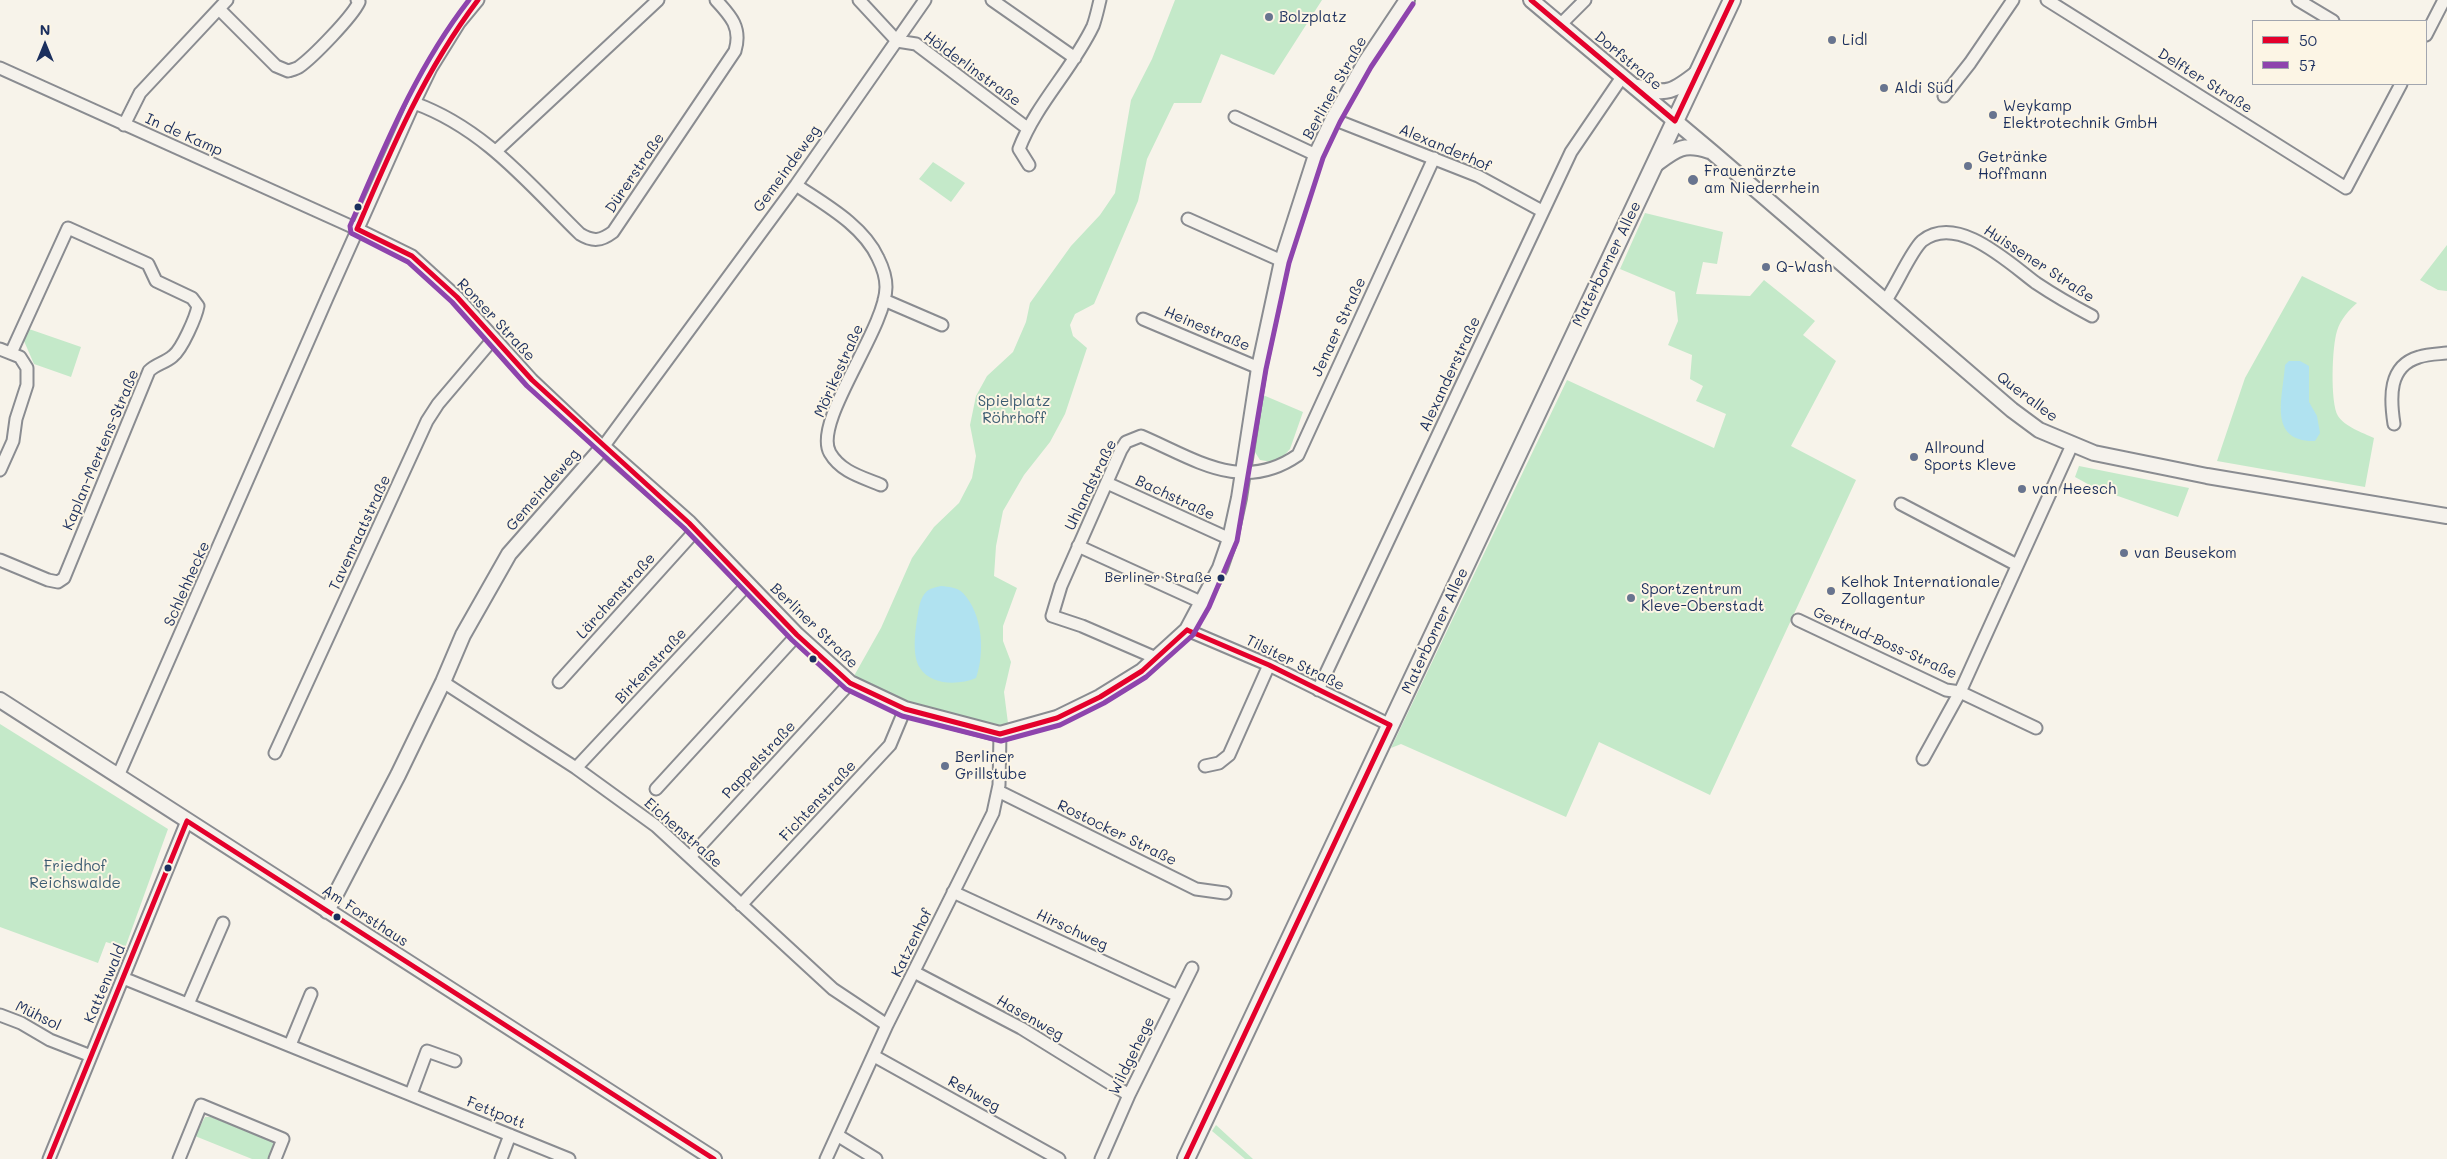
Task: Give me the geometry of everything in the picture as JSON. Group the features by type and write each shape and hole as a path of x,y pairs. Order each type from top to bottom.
{"main road":[{"name":"Materborner Allee","path":"1186,1159 1732,0"}],"street":[{"path":"124,125 140,93 227,0"},
{"path":"219,9 276,66 288,71 298,68 339,27 357,6 359,2 357,0"},
{"name":"Schlehhecke","path":"118,776 414,103 431,68 459,23 478,0"},
{"path":"496,151 658,0"},
{"name":"Dürerstraße","path":"414,103 437,111 466,127 496,151 580,234 595,241 605,238 613,232 735,51 738,34 736,25 716,0"},
{"path":"859,0 897,41"},
{"name":"Gemeindeweg","path":"327,911 444,682 463,635 509,554 603,447 853,106 925,0"},
{"path":"992,0 1075,58"},
{"name":"Hölderlinstraße","path":"1029,165 1019,149 1027,128 1075,58 1094,24 1100,0"},
{"name":"Berliner Straße","path":"603,447 696,530 797,636 850,683 905,709 1000,734 1057,718 1093,701 1142,671 1187,630 1202,603 1230,540 1243,474 1259,368 1282,261 1316,155 1333,118 1364,63 1407,0"},
{"name":"Dorfstraße","path":"1531,0 1675,121"},
{"path":"1560,25 1585,0"},
{"path":"1944,96 1970,63 2013,0"},
{"name":"Delfter Straße","path":"2047,0 2062,4 2346,188 2400,85"},
{"path":"2298,0 2331,20"},
{"path":"2427,34 2444,0"},
{"name":"Hölderlinstraße","path":"897,41 916,44 1027,128"},
{"name":"In de Kamp","path":"0,68 357,229"},
{"path":"1627,81 1656,93 1666,93 1680,86 1699,71"},
{"name":"Alexanderstraße","path":"1318,690 1571,152 1627,81"},
{"path":"1234,117 1316,155"},
{"name":"Alexanderhof","path":"1333,118 1478,176 1542,211"},
{"name":"Querallee","path":"1675,121 2039,430 2094,453 2207,476 2447,516"},
{"path":"1655,165 1677,150 1686,147 1698,147 1712,152"},
{"name":"Jenaer Straße","path":"1243,474 1280,467 1298,455 1434,158"},
{"name":"Mörikestraße","path":"796,185 839,215 869,244 877,256 884,277 884,300 879,318 831,419 828,439 829,452 838,463 850,473 881,485"},
{"path":"1188,219 1282,261"},
{"name":"Kaplan-Mertens-Straße","path":"0,470 13,440 16,419 27,385 27,368 20,357 5,351 68,228 148,264 156,281 192,298 198,306 178,351 149,371 64,578 58,582 48,580 0,560"},
{"name":"Ronser Straße","path":"357,229 412,256 457,297 532,380 603,447"},
{"name":"Huissener Straße","path":"1886,300 1920,243 1944,231 1974,240 2002,257 2060,299 2092,316"},
{"path":"884,300 942,325"},
{"name":"Heinestraße","path":"1143,318 1259,368"},
{"name":"Tavenraatstraße","path":"275,753 428,421 438,404 494,338"},
{"path":"2394,424 2390,400 2393,380 2403,366 2418,357 2447,353"},
{"name":"Uhlandstraße","path":"1156,658 1082,626 1052,616 1061,586 1078,546 1126,442 1141,436 1218,469 1243,474"},
{"name":"Gertrud-Boss-Straße","path":"1923,759 1960,692 2072,445"},
{"name":"Bachstraße","path":"1107,483 1230,540"},
{"path":"1901,504 2017,564"},
{"name":"Lärchenstraße","path":"558,682 696,530"},
{"path":"1078,546 1202,603"},
{"name":"Birkenstraße","path":"576,768 748,584"},
{"name":"Gertrud-Boss-Straße","path":"1798,620 1946,690 1960,692 2036,728"},
{"name":"Tilsiter Straße","path":"1187,630 1269,665 1390,725"},
{"path":"656,789 797,636"},
{"path":"1205,766 1219,763 1228,755 1269,665"},
{"name":"Eichenstraße","path":"444,682 576,768 656,826 833,989 888,1025"},
{"name":"Pappelstraße","path":"690,857 850,683"},
{"name":"Am Forsthaus","path":"0,700 709,1158"},
{"name":"Fichtenstraße","path":"741,905 890,745 905,709"},
{"name":"Katzenhof","path":"826,1159 888,1025 993,813 998,791 1000,734"},
{"name":"Rostocker Straße","path":"998,791 1196,889 1226,893"},
{"name":"Kattenwald","path":"49,1159 188,821"},
{"name":"Hirschweg","path":"953,892 1178,996"},
{"path":"188,1004 223,923"},
{"name":"Wildgehege","path":"1101,1159 1129,1095 1192,968"},
{"name":"Hasenweg","path":"914,972 1021,1028 1129,1095"},
{"name":"Fettpott","path":"123,978 569,1159"},
{"path":"290,1045 311,994"},
{"name":"Mühsol","path":"0,1015 21,1023 50,1040 91,1056"},
{"path":"411,1094 422,1048 455,1061"},
{"name":"Rehweg","path":"874,1056 1059,1159"},
{"path":"179,1159 201,1105 283,1139 275,1159"},
{"path":"500,1159 510,1135"},
{"path":"837,1135 876,1159"}],"green space":[{"name":"Spielplatz Röhrhoff","path":"1175,0 1322,0 1274,75 1221,54 1201,103 1174,103 1147,159 1138,201 1094,304 1075,314 1070,325 1073,336 1087,348 1065,414 1050,442 1024,475 1003,511 996,546 994,576 1017,588 1003,626 1003,641 1011,662 1004,692 1009,731 905,709 850,683 881,628 912,558 934,527 959,503 972,478 976,456 970,425 976,396 987,376 1013,352 1026,322 1030,303 1071,246 1100,215 1115,193 1131,100 1152,59"},
{"path":"933,162 965,183 951,202 919,179"},
{"name":"Sportzentrum Kleve-Oberstadt","path":"1645,213 1723,232 1717,264 1703,262 1696,294 1750,296 1764,280 1815,321 1803,335 1836,361 1791,446 1856,480 1710,795 1599,742 1566,817 1401,744 1391,748 1567,380 1714,448 1726,414 1696,401 1703,386 1690,379 1692,355 1668,345 1678,321 1675,292 1620,269"},
{"path":"2447,245 2447,291 2438,290 2420,280"},
{"path":"2302,276 2357,303 2340,323 2335,338 2333,387 2335,409 2341,420 2354,429 2374,438 2365,487 2217,461 2245,378"},
{"path":"29,329 81,347 71,377 34,364 24,341"},
{"path":"1263,395 1303,412 1290,449 1277,463 1260,460 1253,449"},
{"path":"2079,466 2189,488 2178,517 2095,488 2075,477"},
{"name":"Friedhof Reichswalde","path":"0,724 168,829 125,948 106,942 98,963 0,927"},
{"path":"205,1117 211,1117 269,1140 274,1144 269,1159 252,1159 195,1136"},
{"path":"1216,1125 1253,1159 1245,1159 1212,1131"}],"water":[{"path":"2289,361 2300,361 2309,366 2309,402 2317,416 2320,433 2315,441 2300,439 2290,434 2284,426 2281,415 2281,403 2285,365"},
{"path":"941,586 956,588 961,591 975,612 981,646 981,657 976,678 954,683 938,681 925,674 917,663 915,637 922,597 932,588"}],"transit line":[{"name":"57","path":"469,0 433,53 402,109 350,226 351,233 408,262 452,302 527,386 684,528 792,640 846,689 902,716 1001,741 1060,725 1104,703 1146,677 1193,635 1209,607 1237,541 1266,369 1289,263 1323,158 1340,122 1371,67 1413,4"},
{"name":"50","path":"357,229 396,140 425,82 478,0"},
{"name":"50","path":"1531,0 1675,121 1732,0"},
{"name":"50","path":"357,229 412,256 457,297 532,380 689,523 797,635 850,683 905,709 1000,734 1057,718 1100,697 1142,671 1187,630"},
{"name":"50","path":"1187,630 1269,665 1390,725"},
{"name":"50","path":"1186,1159 1390,725"},
{"name":"50","path":"187,821 714,1159"},
{"name":"50","path":"49,1159 187,821"}],"place":[{"name":"Bolzplatz","path":"1269,17"},
{"name":"Lidl","path":"1832,40"},
{"name":"Aldi Süd","path":"1884,88"},
{"name":"Weykamp Elektrotechnik GmbH","path":"1993,115"},
{"name":"Getränke Hoffmann","path":"1968,166"},
{"name":"Frauenärzte am Niederrhein","path":"1693,180"},
{"name":"Q-Wash","path":"1766,267"},
{"name":"Allround Sports Kleve","path":"1914,457"},
{"name":"van Heesch","path":"2022,489"},
{"name":"van Beusekom","path":"2124,553"},
{"name":"Berliner Straße","path":"1221,578"},
{"name":"Kelhok Internationale Zollagentur","path":"1831,591"},
{"name":"Sportzentrum Kleve-Oberstadt","path":"1631,598"},
{"name":"Berliner Grillstube","path":"945,766"}]}
